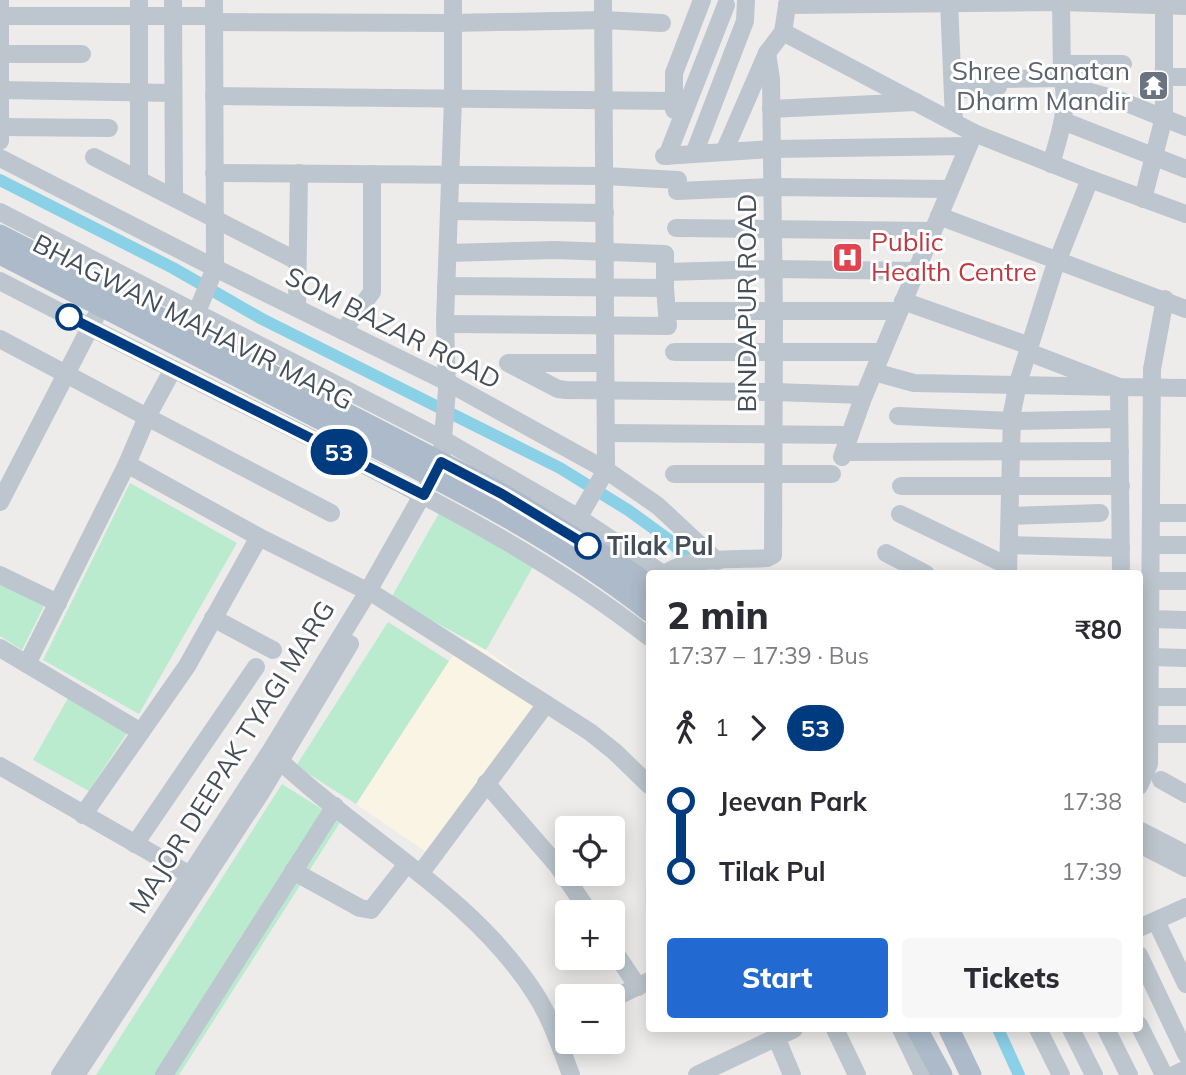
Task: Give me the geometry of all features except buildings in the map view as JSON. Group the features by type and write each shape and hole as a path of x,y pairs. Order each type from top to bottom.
{"main road":[{"name":"BHAGWAN MAHAVIR MARG","path":"0,235 195,315 438,481 578,519 646,584"},
{"name":"BHAGWAN MAHAVIR MARG","path":"0,254 438,481 547,542 622,589 646,609"},
{"path":"919,1032 942,1075"},
{"path":"950,1032 971,1075"}],"street":[{"path":"0,0 1,134 109,128"},
{"path":"438,481 445,432 447,386 445,324 453,99 453,0"},
{"path":"578,519 604,474 606,433 603,0"},
{"path":"668,151 674,101 674,73 702,0"},
{"path":"694,154 746,21 746,0"},
{"path":"724,152 767,53 783,32 787,2 1061,1 1164,3 1186,6"},
{"path":"1051,164 1063,121 1061,1"},
{"path":"949,2 954,121"},
{"path":"1143,199 1164,117 1164,3"},
{"path":"668,151 726,5"},
{"path":"139,8 139,179"},
{"path":"0,16 173,8 214,13 453,23 604,20 662,23"},
{"path":"173,8 174,197"},
{"path":"195,315 214,271 214,13"},
{"path":"783,32 954,121 971,139"},
{"name":"BINDAPUR ROAD","path":"710,562 767,558 773,555 774,270 771,109 767,53"},
{"path":"1,54 82,54"},
{"path":"953,90 1063,76 1123,64"},
{"path":"1063,76 1186,127"},
{"path":"1164,76 1186,77"},
{"path":"1,90 173,93"},
{"path":"214,96 674,101"},
{"path":"771,109 916,102"},
{"path":"1063,121 1186,169"},
{"path":"668,151 694,154 971,139 1051,164 1186,214"},
{"path":"845,448 864,395 971,139"},
{"path":"94,157 297,261"},
{"name":"SOM BAZAR ROAD","path":"0,158 214,271 343,331 604,474 658,506 710,562"},
{"path":"214,173 605,176 677,186 950,189"},
{"path":"297,308 299,173"},
{"path":"343,331 370,298 373,288 372,174"},
{"path":"900,514 1008,570 1012,421 1017,386 1058,259 1090,180"},
{"path":"449,211 605,213"},
{"path":"0,212 195,315 445,432 578,519 665,570"},
{"path":"676,228 773,229 936,223 1058,259 1186,309"},
{"path":"445,324 668,326 665,254 555,250 447,253"},
{"path":"446,286 605,288 774,270 916,271"},
{"path":"0,281 173,369 438,481 519,547 618,612 646,635"},
{"path":"1143,777 1149,764 1152,387 1154,357 1165,299"},
{"path":"677,311 774,311 901,306 1029,349 1119,387"},
{"path":"0,502 101,307"},
{"path":"0,340 331,513"},
{"path":"674,352 882,352"},
{"path":"605,363 508,363 558,389 864,395"},
{"path":"27,664 173,369"},
{"path":"874,372 914,383 1186,388"},
{"path":"1119,387 1121,570"},
{"path":"898,416 1012,421 1119,419"},
{"path":"606,433 773,434 845,448 1011,452 1120,451"},
{"path":"127,464 259,537 373,593 604,742 646,782"},
{"path":"674,474 832,474"},
{"name":"MAJOR DEEPAK TYAGI MARG","path":"60,1075 196,878 275,757 438,481"},
{"path":"901,486 1121,486"},
{"path":"1010,516 1100,513"},
{"path":"1151,513 1186,513"},
{"path":"83,815 187,666 259,537"},
{"path":"1009,545 1121,548"},
{"path":"1151,545 1186,545"},
{"path":"886,553 918,570"},
{"path":"676,570 710,562"},
{"path":"0,575 58,603"},
{"path":"1150,581 1186,581"},
{"path":"213,618 273,650"},
{"path":"1150,619 1186,620"},
{"path":"0,648 141,732"},
{"path":"1150,657 1186,658"},
{"path":"135,844 256,667"},
{"path":"1150,697 1186,697"},
{"path":"293,871 360,908 371,910 414,869 486,783 546,704"},
{"path":"1149,734 1186,734"},
{"path":"275,757 414,869 502,949 555,1018"},
{"path":"0,766 196,878"},
{"path":"1161,780 1186,794"},
{"path":"486,783 557,865 581,900"},
{"path":"164,1075 335,806"},
{"path":"1143,832 1186,854"},
{"path":"1143,846 1186,868"},
{"name":"MAJOR DEEPAK TYAGI MARG","path":"76,1075 196,878"},
{"path":"1143,926 1185,909"},
{"path":"1156,921 1186,984"},
{"path":"625,963 644,984 625,993"},
{"path":"1143,963 1186,1054"},
{"path":"697,1075 787,1032"},
{"path":"836,1032 857,1075"},
{"path":"902,1032 923,1075"},
{"path":"1040,1032 1061,1075"},
{"path":"1072,1032 1094,1075"},
{"path":"1108,1032 1129,1075"},
{"path":"1142,1032 1164,1075"},
{"path":"776,1037 792,1075"},
{"path":"566,1054 571,1075"},
{"path":"1174,1075 1186,1069"}],"shaded area":[{"path":"467,639 555,701 438,860 356,804 449,661"}],"green space":[{"path":"130,483 237,543 139,714 43,660"},
{"path":"439,513 534,565 486,650 391,598"},
{"path":"0,579 46,602 22,650 0,636"},
{"path":"388,622 449,661 356,804 296,766"},
{"path":"68,698 127,733 89,791 33,760"},
{"path":"282,784 341,821 179,1075 96,1075"}],"waterway":[{"path":"0,180 173,268 262,319 560,468 628,510 668,539 698,570"},
{"path":"999,1032 1019,1075"}],"bus line":[{"name":"53","path":"69,317 424,495 441,462 502,494 588,546"}],"place":[{"name":"Shree Sanatan Dharm Mandir","path":"1153,86"},
{"name":"Public Health Centre","path":"848,257"},
{"name":"Tilak Pul","path":"588,546"}]}
